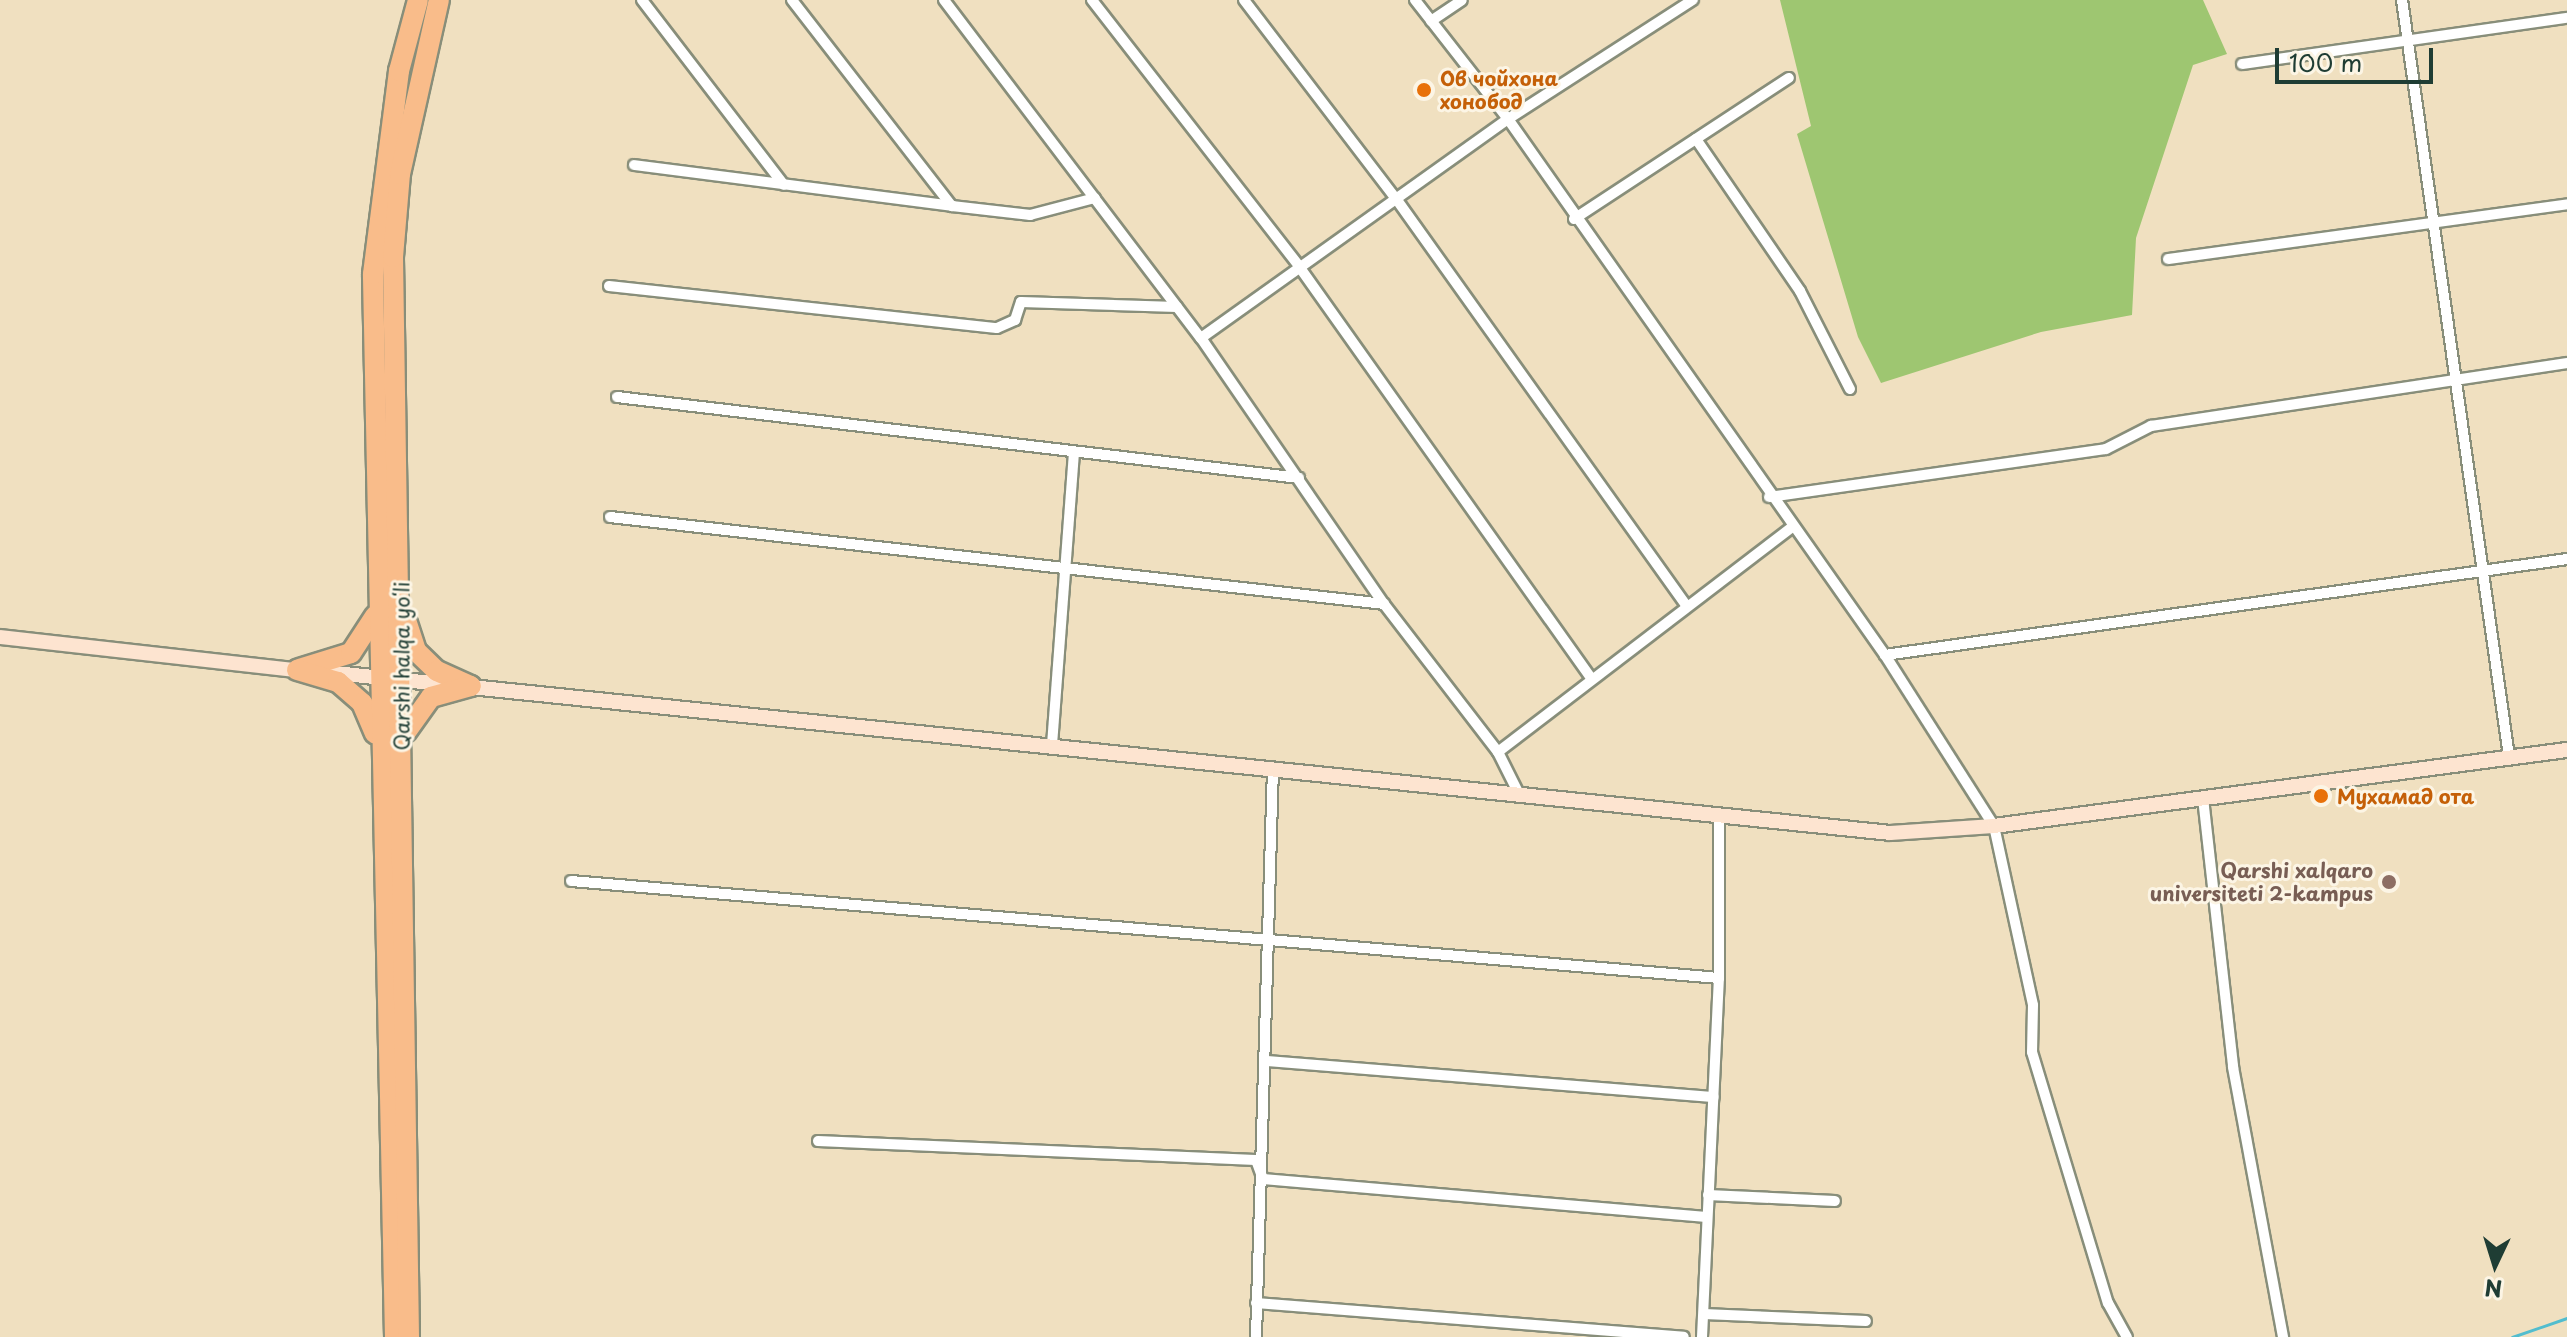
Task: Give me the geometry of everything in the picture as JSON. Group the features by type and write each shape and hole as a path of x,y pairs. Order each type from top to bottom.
{"highway":[{"name":"Qarshi halqa yoʻli","path":"395,1337 380,751 373,274 399,71 418,0"},
{"name":"Qarshi halqa yoʻli","path":"409,1337 402,592 393,257 400,174 439,0"},
{"path":"402,592 416,651 437,671 471,686"},
{"path":"297,670 351,653 379,604"},
{"path":"297,670 338,682 362,703 380,751"},
{"path":"402,756 418,708 471,686"}],"main road":[{"path":"0,637 297,670 1052,745 1719,820 1890,833 1994,826 2567,750"}],"street":[{"path":"642,0 784,185"},
{"path":"792,0 952,206"},
{"path":"944,0 1201,338 1384,604 1498,752 1520,796"},
{"path":"1092,0 1298,265 1591,678"},
{"path":"1244,0 1397,200 1686,605"},
{"path":"1415,0 1508,119 1574,219 1769,497 1885,655 1994,826 2033,1005 2032,1052 2108,1303 2127,1337"},
{"path":"1431,21 1462,0"},
{"path":"1201,338 1298,265 1397,200 1508,119 1693,0"},
{"path":"2402,0 2451,380 2509,757"},
{"path":"2242,64 2567,18"},
{"path":"1574,219 1789,78"},
{"path":"1696,139 1800,291 1850,389"},
{"path":"634,165 1030,215 1095,198"},
{"path":"2168,259 2567,204"},
{"path":"609,286 997,328 1015,320 1021,302 1177,307"},
{"path":"1769,497 2106,449 2151,426 2567,363"},
{"path":"617,397 1299,478"},
{"path":"1052,745 1074,452"},
{"path":"610,517 1066,571 1384,604"},
{"path":"1498,752 1686,605 1791,528"},
{"path":"1885,655 2567,559"},
{"path":"1256,1337 1273,769"},
{"path":"2203,798 2233,1067 2283,1337"},
{"path":"1702,1337 1719,978 1719,820"},
{"path":"571,881 1719,978"},
{"path":"1266,1061 1714,1097"},
{"path":"818,1141 1256,1160 1263,1179"},
{"path":"1263,1179 1706,1217"},
{"path":"1708,1195 1835,1201"},
{"path":"1256,1303 1684,1337"},
{"path":"1704,1314 1866,1321"}],"green space":[{"path":"1780,0 2203,0 2227,54 2193,65 2136,238 2132,315 2041,332 1881,383 1858,337 1797,134 1811,126"}],"waterway":[{"path":"2512,1337 2567,1318"}],"place":[{"name":"Ов чойхона хонобод","path":"1424,90"},
{"name":"Мухамад ота","path":"2321,796"},
{"name":"Qarshi xalqaro universiteti 2-kampus","path":"2389,882"}]}
